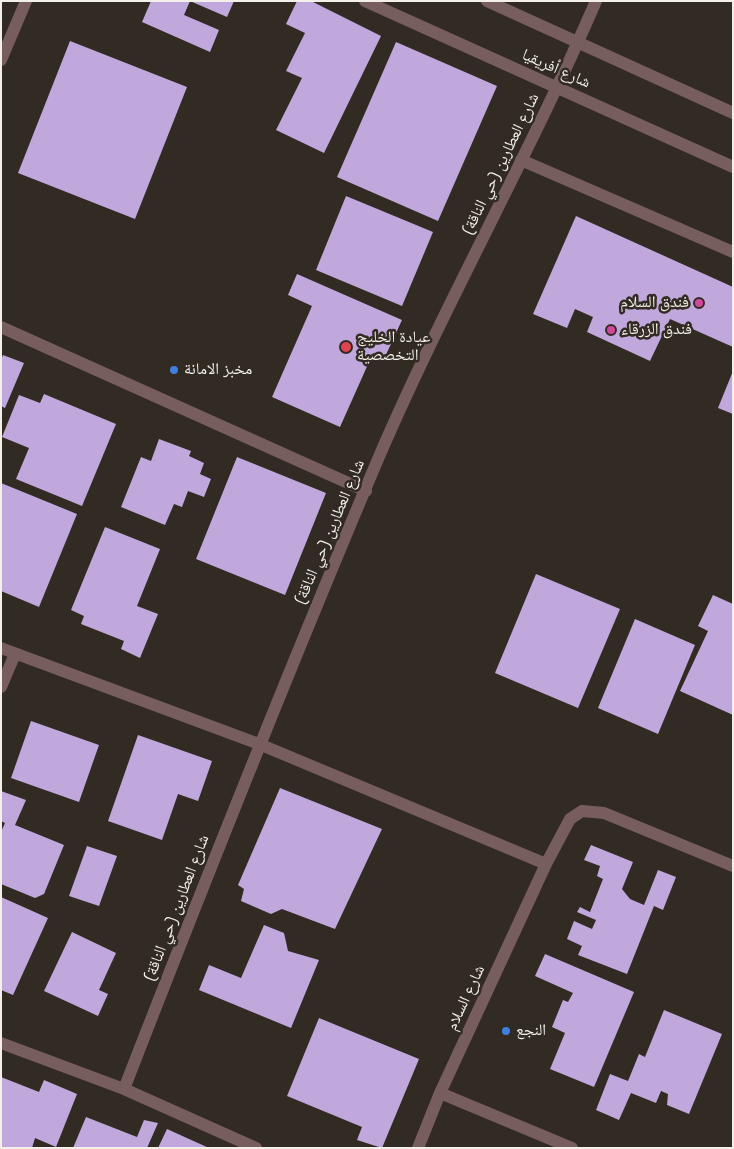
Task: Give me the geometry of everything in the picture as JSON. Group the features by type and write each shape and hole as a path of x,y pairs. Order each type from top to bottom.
{"street":[{"path":"1,60 26,1"},
{"name":"شارع أفريقيا","path":"365,1 733,167"},
{"name":"شارع أفريقيا","path":"487,1 733,112"},
{"name":"شارع العطارين (حي الناقة)","path":"124,1089 259,744 366,491 438,331 520,160 558,88 596,1"},
{"path":"520,160 733,252"},
{"path":"1,326 366,491"},
{"path":"1,648 259,744 546,864"},
{"path":"1,686 15,654"},
{"name":"شارع السلام","path":"418,1148 440,1093 546,864 570,819 582,811 604,813 733,866"},
{"path":"1,1043 124,1089 256,1148"},
{"path":"440,1093 572,1148"}],"building":[{"path":"151,1 190,1 184,15 219,30 210,52 142,22"},
{"path":"190,1 234,1 227,17"},
{"path":"297,1 311,1 381,36 324,153 276,130 302,78 286,71 305,33 286,24"},
{"path":"70,41 187,87 135,219 18,173"},
{"path":"396,42 497,86 438,221 337,177"},
{"path":"346,196 433,232 402,306 316,270"},
{"path":"576,216 733,287 733,347 670,319 650,361 587,332 593,317 575,309 567,328 533,314"},
{"path":"297,274 402,320 384,359 373,353 340,427 272,397 312,306 288,295"},
{"path":"3,355 24,363 5,408 1,406 1,360"},
{"path":"733,371 733,414 718,408"},
{"path":"44,394 116,424 82,506 16,479 29,448 2,437 19,395 40,403"},
{"path":"159,439 191,451 189,456 204,463 200,474 211,479 204,497 188,491 182,507 174,504 165,525 121,507 141,457 151,461"},
{"path":"237,457 326,493 285,595 196,559"},
{"path":"1,483 77,514 39,607 1,591"},
{"path":"105,527 160,549 137,606 158,614 140,658 121,649 124,641 81,624 84,616 71,610"},
{"path":"536,574 620,609 578,708 495,673"},
{"path":"713,595 733,604 733,715 680,691 708,631 698,626"},
{"path":"635,619 695,645 658,734 598,708"},
{"path":"31,721 99,745 79,802 11,778"},
{"path":"138,735 212,761 198,801 178,794 162,840 108,821"},
{"path":"280,788 382,829 335,929 282,909 271,914 241,901 244,889 238,885"},
{"path":"1,791 26,800 15,825 64,845 44,894 35,898 1,884 1,832 5,823 1,821"},
{"path":"591,845 633,862 622,889 630,899 644,905 658,870 676,877 663,910 654,906 627,974 578,955 582,946 567,939 574,921 592,929 596,920 577,912 580,907 590,912 603,879 597,876 600,866 584,860"},
{"path":"87,846 117,856 99,906 69,896"},
{"path":"1,897 48,918 13,995 1,990"},
{"path":"264,925 284,933 288,951 319,960 291,1028 199,990 209,965 241,978"},
{"path":"72,932 116,953 99,990 108,994 98,1016 44,991"},
{"path":"545,954 634,992 594,1087 550,1069 565,1033 552,1027 563,1000 568,1002 573,993 535,976"},
{"path":"664,1010 722,1034 689,1114 667,1105 668,1094 661,1091 656,1103 631,1093 619,1120 596,1110 610,1074 628,1081 639,1054 645,1057"},
{"path":"319,1018 419,1059 382,1148 357,1140 362,1127 287,1096"},
{"path":"1,1077 39,1092 44,1080 77,1094 56,1147 35,1138 32,1148 1,1148"},
{"path":"86,1117 137,1137 144,1120 158,1123 147,1148 73,1148"},
{"path":"167,1129 209,1148 158,1148"}],"place":[{"name":"فندق السلام","path":"699,303"},
{"name":"فندق الزرقاء","path":"611,330"},
{"name":"عيادة الخليج التخصصية","path":"346,347"},
{"name":"مخبز الامانة","path":"174,370"},
{"name":"النجع","path":"506,1031"}]}
